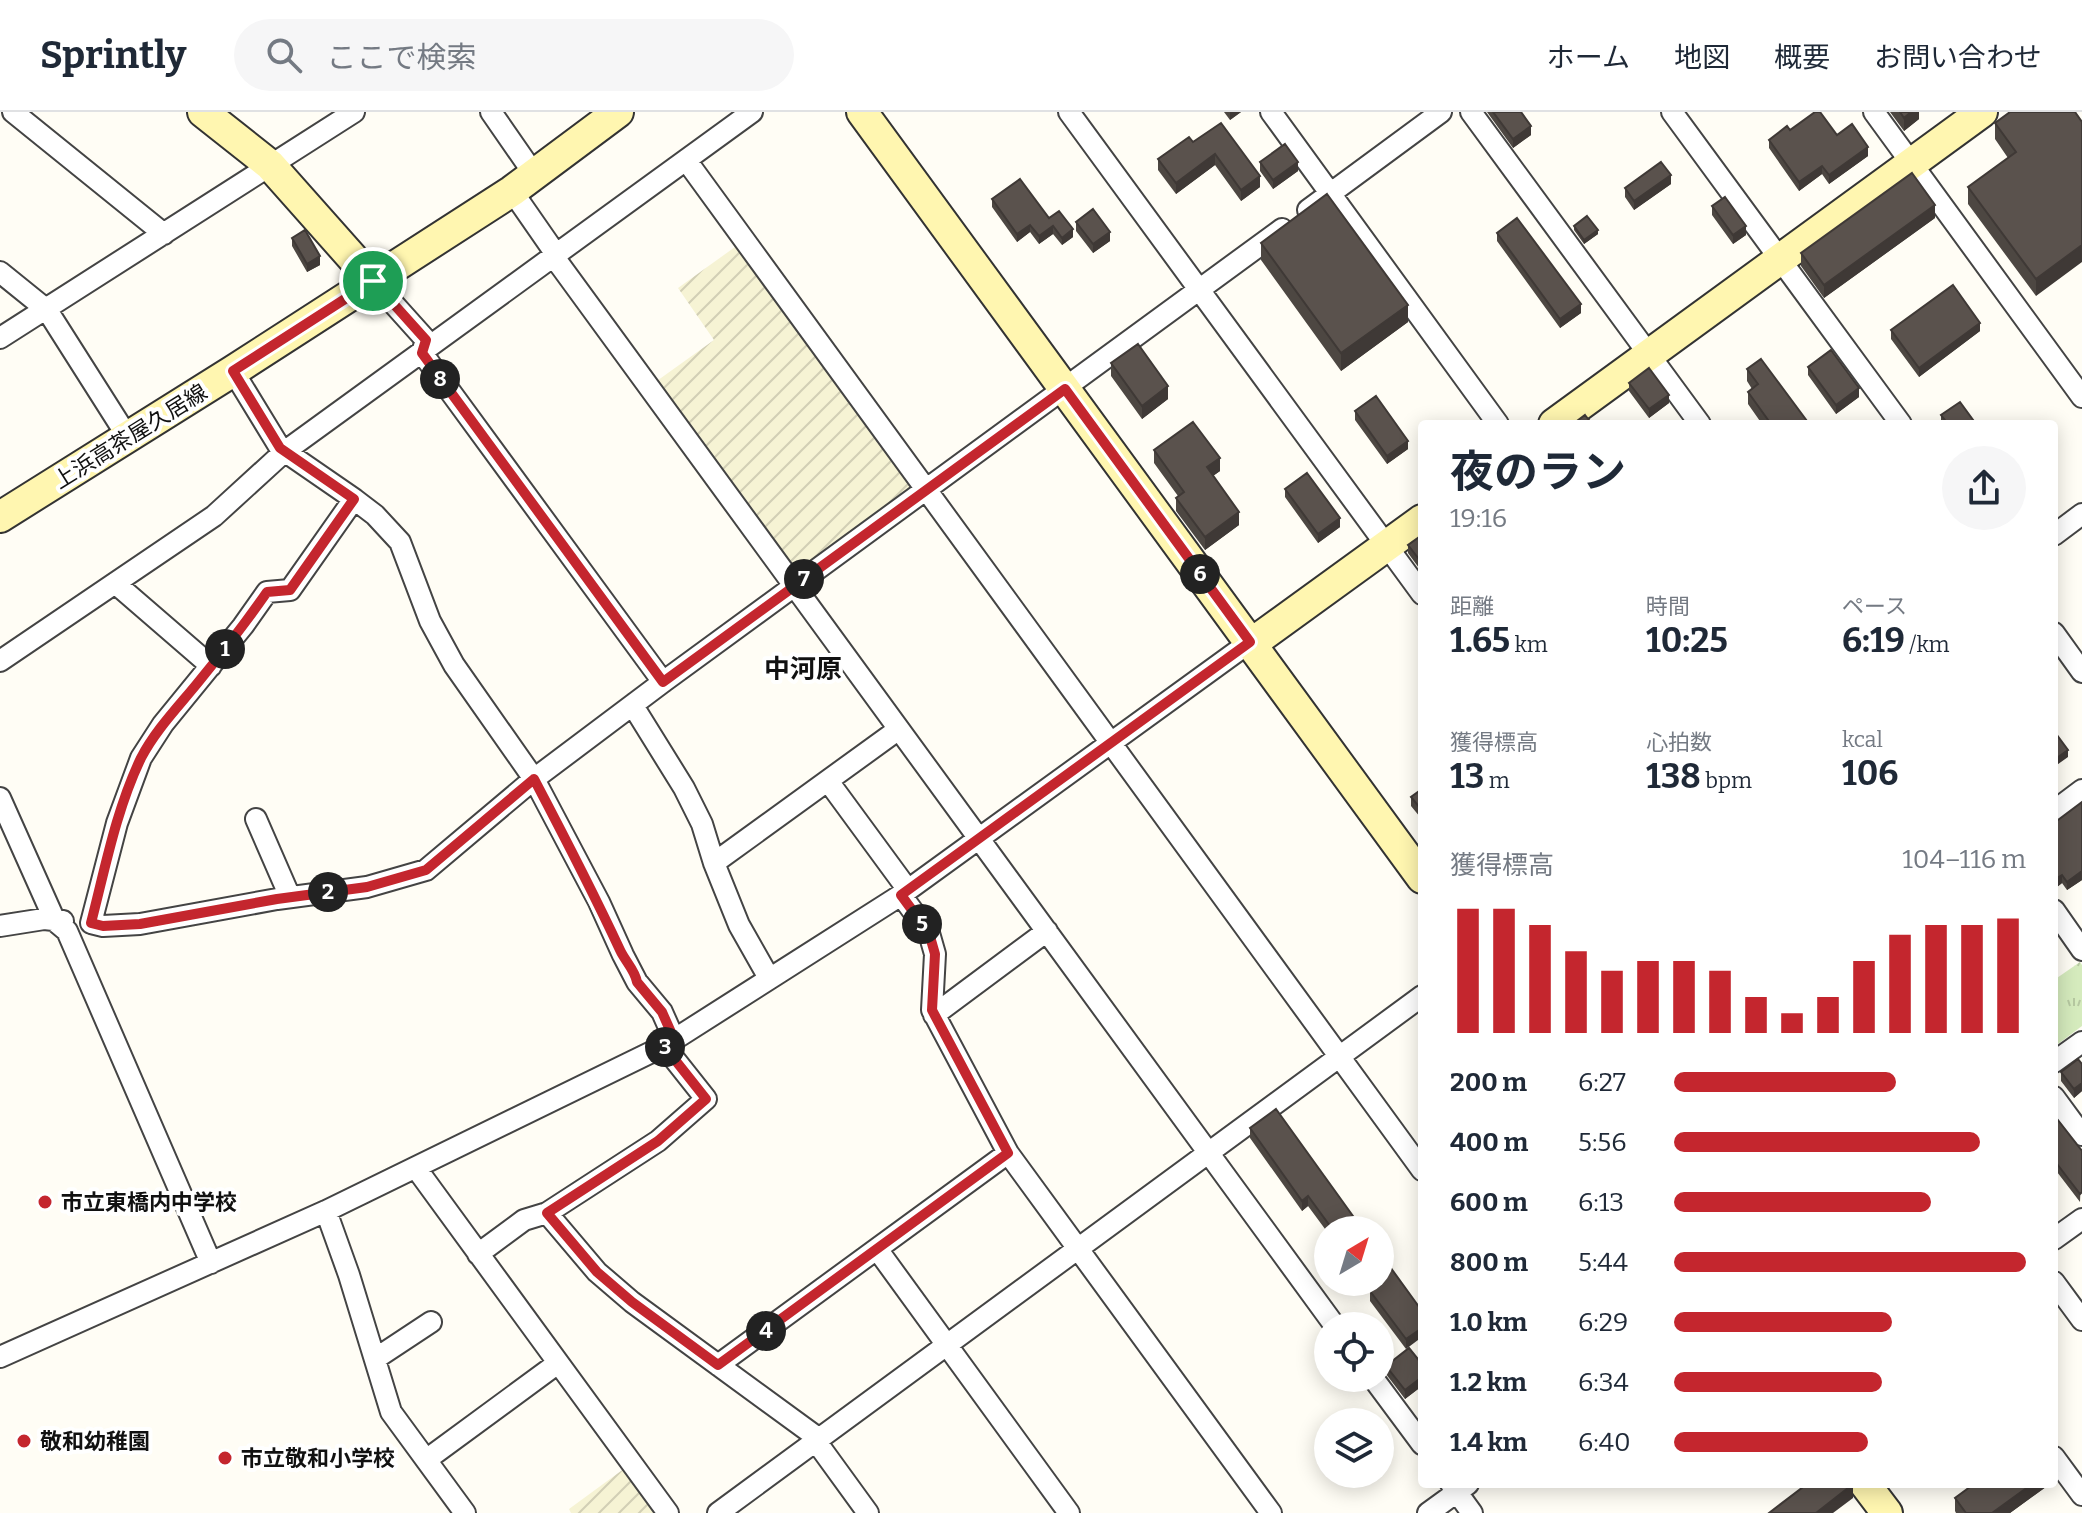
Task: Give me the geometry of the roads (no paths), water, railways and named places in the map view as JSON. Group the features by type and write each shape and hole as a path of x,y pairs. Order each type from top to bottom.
{"street":[{"path":"13,112 164,234"},
{"path":"203,112 270,165 426,340 422,353"},
{"path":"0,338 354,112"},
{"path":"491,112 554,257 1325,1312"},
{"name":"上浜高茶屋久居線","path":"0,517 373,281 523,182 618,112"},
{"path":"0,661 214,516 284,452 752,112"},
{"path":"862,112 1418,873"},
{"path":"1069,112 1418,589"},
{"path":"1271,112 1495,420"},
{"path":"0,926 44,919 103,926 140,924 290,897 367,887 426,870 534,779 663,682 1441,112"},
{"path":"1471,112 1697,420"},
{"path":"1672,112 1898,420"},
{"path":"1874,112 2082,397"},
{"path":"1560,420 1982,112"},
{"path":"686,160 1418,1165"},
{"path":"0,272 47,310 127,436"},
{"path":"422,353 663,682"},
{"path":"233,371 284,452 375,515 400,542 430,621 454,665 534,779 637,982 662,1012 669,1042 706,1099 658,1141 547,1213 524,1220 478,1254"},
{"path":"91,923 117,823 141,758 163,724 267,592 290,590 354,499"},
{"path":"2058,532 2082,514"},
{"path":"0,1357 326,1211 669,1042 905,892 1418,523"},
{"path":"115,583 211,666"},
{"path":"2058,639 2082,672"},
{"path":"635,703 635,709 671,763 702,824 739,925 769,978"},
{"path":"714,863 899,729"},
{"path":"828,781 905,892 929,933 935,954 932,1010 1008,1153 1271,1513"},
{"path":"2058,808 2082,790"},
{"path":"0,798 55,921 67,931 211,1263"},
{"path":"256,819 290,897"},
{"path":"2058,916 2082,950"},
{"path":"934,1015 1047,931"},
{"path":"718,1513 945,1343 1418,999"},
{"path":"2058,1059 2082,1042"},
{"path":"2058,1102 2082,1135"},
{"path":"718,1365 1008,1153"},
{"path":"416,1168 668,1513"},
{"path":"326,1211 391,1412 465,1513"},
{"path":"547,1213 597,1272 632,1302 817,1439 868,1513"},
{"path":"2058,1236 2082,1219"},
{"path":"877,1249 1069,1513"},
{"path":"2058,1287 2082,1320"},
{"path":"375,1359 431,1322"},
{"path":"426,1460 558,1363"},
{"path":"1383,1392 1418,1439"},
{"path":"2058,1462 2082,1495"},
{"path":"1428,1513 1457,1488"},
{"path":"1459,1488 1472,1513"},
{"path":"1868,1488 1887,1513"}],"place":[{"name":"市立東橋内中学校","path":"45,1202"},
{"name":"敬和幼稚園","path":"24,1441"},
{"name":"市立敬和小学校","path":"225,1458"}],"district":[{"name":"中河原","path":"803,669"}]}
